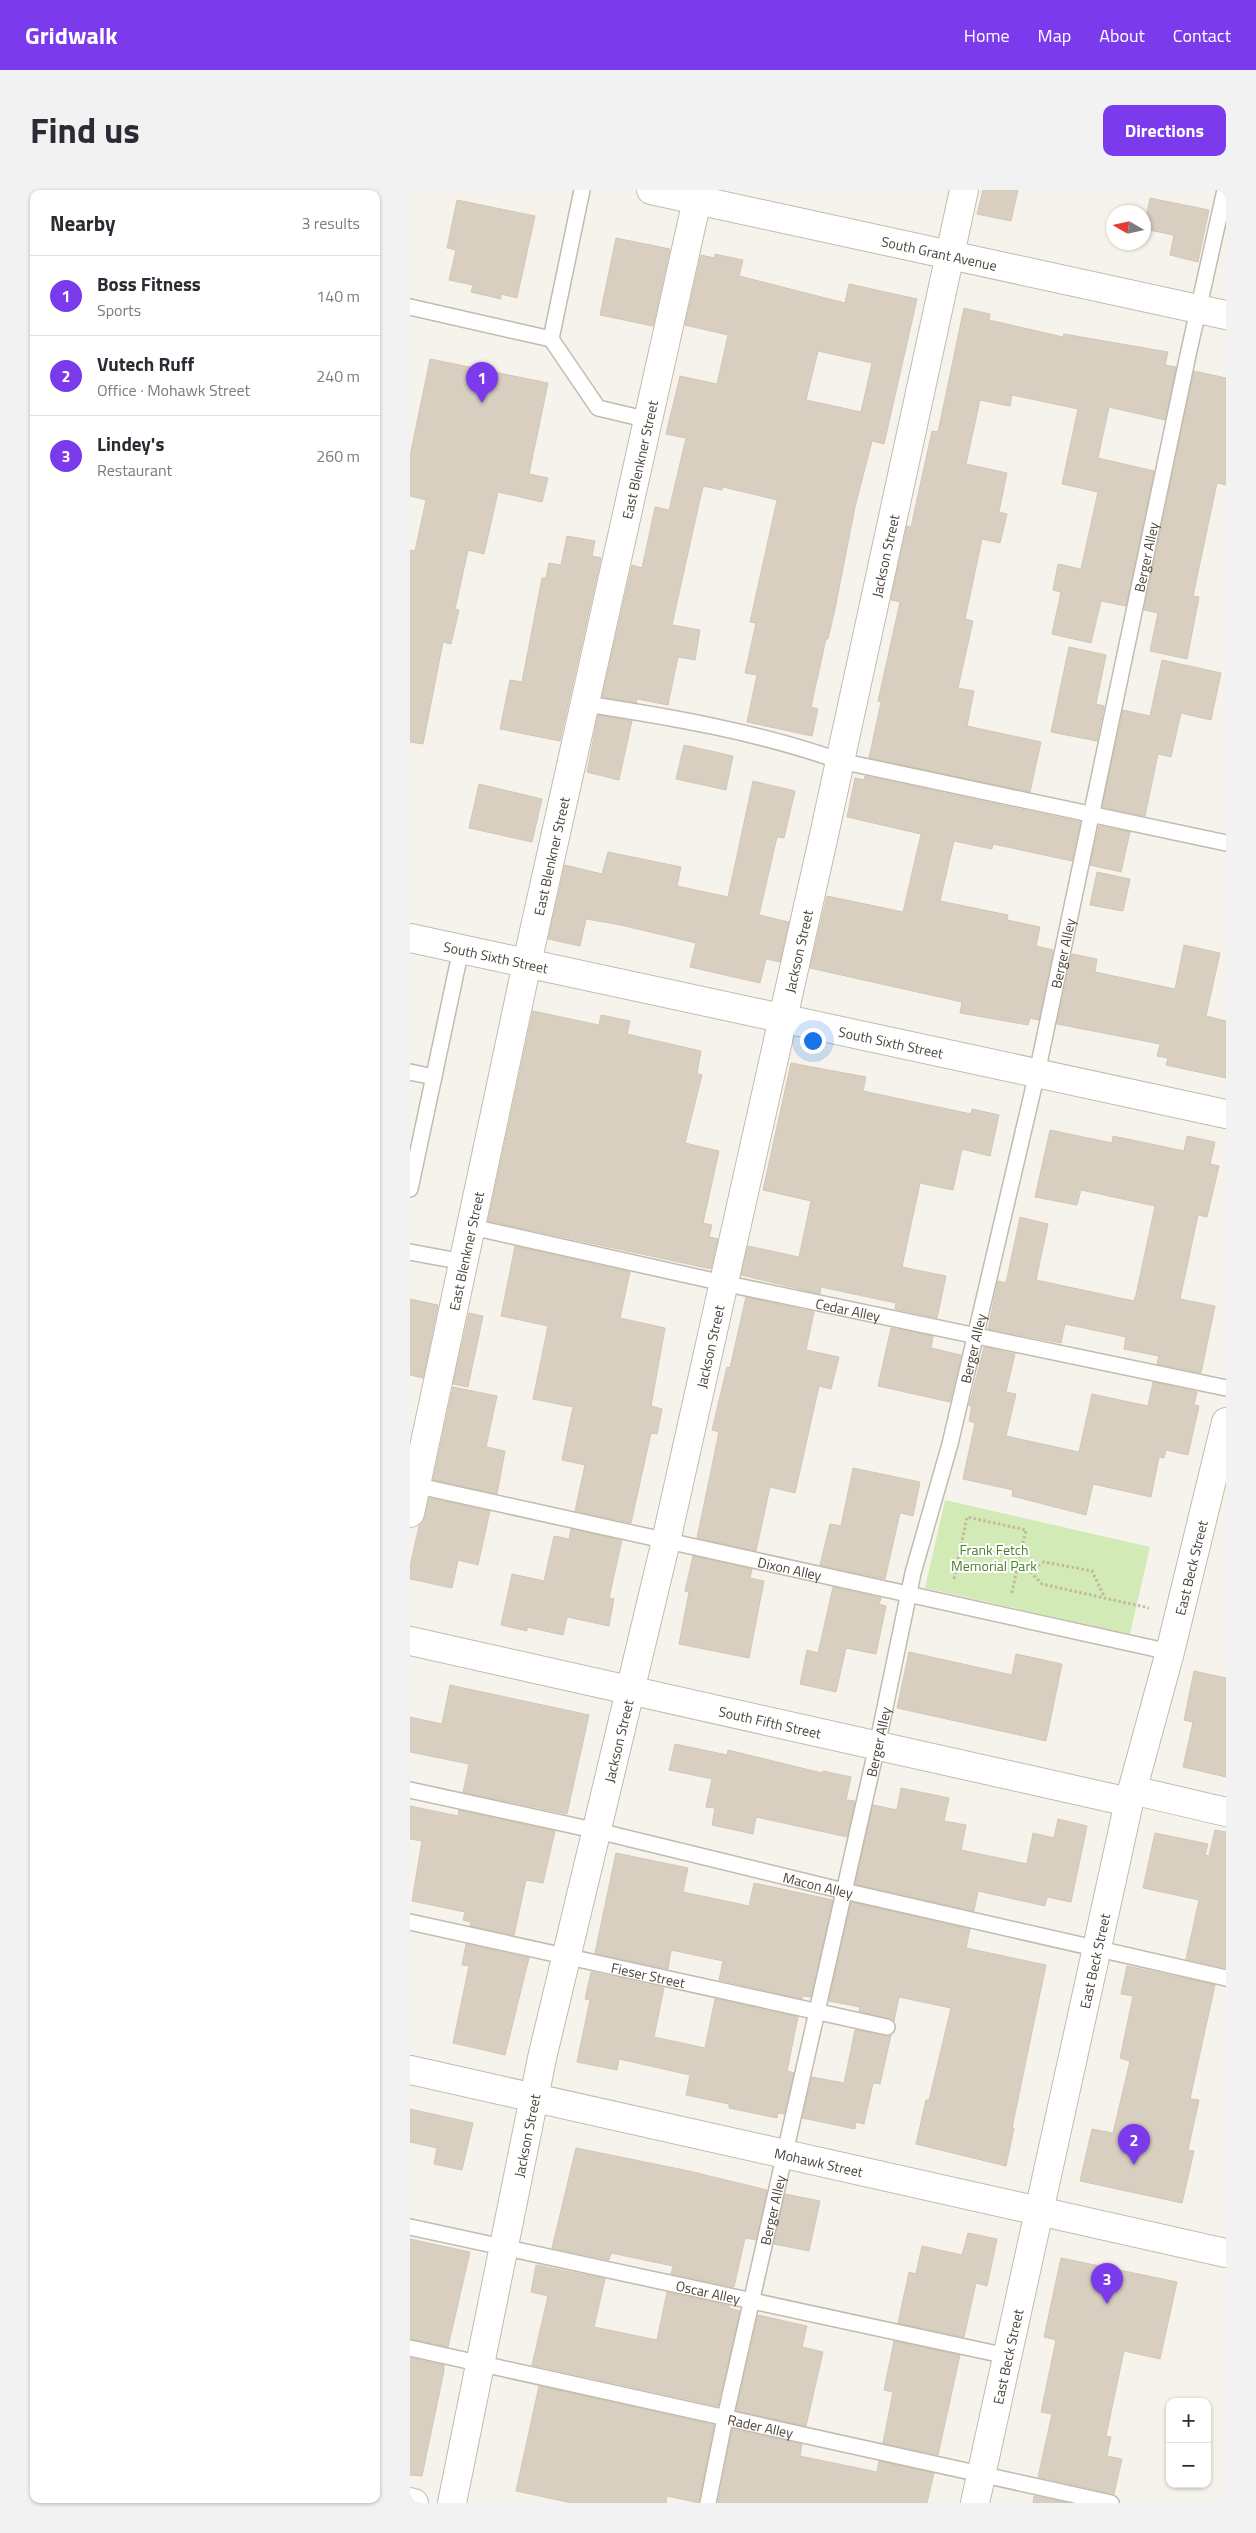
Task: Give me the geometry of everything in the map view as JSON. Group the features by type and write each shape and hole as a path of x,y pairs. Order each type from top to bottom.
{"street":[{"name":"South Grant Avenue","path":"652,190 1226,315"},
{"name":"Jackson Street","path":"452,2503 534,2097 666,1541 840,761 964,190"},
{"name":"East Blenkner Street","path":"410,1513 420,1428 472,1227 528,963 697,200"},
{"name":"South Sixth Street","path":"410,938 1226,1114"},
{"name":"East Beck Street","path":"975,2503 1131,1796 1170,1652 1226,1422"},
{"name":"South Fifth Street","path":"410,1641 878,1746 1131,1796 1226,1812"},
{"name":"Mohawk Street","path":"410,2070 1226,2253"},
{"path":"410,2502 414,2503"}],"lane":[{"path":"551,339 582,190"},
{"name":"Berger Alley","path":"708,2503 784,2154 878,1746 913,1573 950,1444 1037,1073 1188,355 1200,310 1225,190"},
{"path":"410,307 551,339 598,408 649,420"},
{"path":"586,704 783,742 840,761 1226,843"},
{"path":"410,1189 461,949"},
{"path":"410,1072 434,1077"},
{"name":"Cedar Alley","path":"472,1227 723,1283 1226,1388"},
{"path":"410,1252 464,1262"},
{"name":"Dixon Alley","path":"414,1485 1170,1652"},
{"name":"Macon Alley","path":"410,1790 598,1830 844,1891 1097,1947 1226,1978"},
{"name":"Fieser Street","path":"410,1922 886,2026"},
{"name":"Oscar Alley","path":"410,2227 1007,2356"},
{"name":"Rader Alley","path":"410,2348 1111,2503"}],"path":[{"path":"953,1582 967,1517 1026,1530 1011,1594"},
{"path":"1017,1568 1029,1570 1044,1562 1092,1571 1106,1598"},
{"path":"1029,1570 1042,1584 1179,1615"},
{"path":"913,1573 963,1584"}],"green space":[{"name":"Frank Fetch Memorial Park","path":"945,1500 1150,1547 1130,1634 925,1588"}],"building":[{"path":"983,190 1018,190 1011,221 977,214"},
{"path":"1150,198 1209,210 1198,262 1170,255 1174,235 1151,230 1151,205 1149,205"},
{"path":"457,200 535,216 517,298 501,294 501,299 471,292 473,285 449,280 456,250 447,248"},
{"path":"616,238 670,249 653,326 600,315"},
{"path":"715,254 743,260 739,276 845,303 849,284 917,299 884,444 872,441 855,507 835,609 828,639 826,639 811,707 818,709 812,736 747,722 757,675 745,673 756,623 750,622 777,500 723,487 722,490 703,486 672,625 700,630 695,660 678,657 668,705 637,699 636,703 602,697 632,565 642,568 655,507 669,510 686,438 666,434 680,376 717,384 728,335 685,325 701,255 714,258","holes":["818,351 872,363 861,412 806,400"]},
{"path":"964,308 990,314 989,320 1063,337 1064,334 1168,352 1165,365 1176,367 1165,420 1109,407 1098,458 1154,471 1126,606 1101,601 1091,643 1052,634 1061,592 1053,590 1058,564 1081,569 1098,492 1062,484 1078,409 1012,395 1010,406 980,400 966,464 1007,473 999,512 1007,514 1000,543 982,539 965,619 973,621 958,688 974,691 967,726 1041,742 1030,792 869,758 881,702 878,701 900,602 891,600 892,594 907,526 911,527 932,431 938,432"},
{"path":"430,359 548,383 529,474 548,478 542,502 498,492 484,554 468,550 455,609 459,610 451,644 443,642 423,744 410,742 410,550 415,551 426,500 410,496 410,456"},
{"path":"1194,371 1226,378 1226,485 1217,483 1193,596 1199,597 1187,659 1150,651 1158,613 1144,610"},
{"path":"567,536 595,541 592,556 601,558 560,741 500,729 510,680 522,682 542,578 546,578 549,563 561,565"},
{"path":"1069,647 1106,655 1096,704 1104,706 1097,741 1051,732"},
{"path":"1162,660 1221,673 1211,720 1181,713 1171,757 1158,754 1145,816 1102,807 1123,710 1150,716"},
{"path":"598,715 632,721 619,780 587,772"},
{"path":"684,745 733,756 726,790 676,779"},
{"path":"865,776 1080,822 1072,861 993,844 992,849 954,841 940,901 1008,915 1007,920 1040,927 1036,946 1053,950 1039,1020 1030,1018 1028,1025 960,1013 962,1002 810,968 827,896 903,912 921,834 847,817 855,778 864,780"},
{"path":"753,781 795,791 784,838 777,837 759,915 789,922 780,962 766,959 760,983 690,967 696,943 621,925 586,919 580,946 548,939 565,865 602,874 608,852 681,867 677,886 728,897"},
{"path":"479,784 542,799 532,842 469,828"},
{"path":"1099,826 1130,832 1121,872 1090,865"},
{"path":"1097,872 1130,879 1123,911 1090,905"},
{"path":"1184,945 1220,953 1206,1016 1226,1021 1226,1078 1166,1065 1168,1058 1157,1056 1160,1044 1057,1024 1072,954 1097,959 1095,972 1175,989"},
{"path":"533,1011 599,1025 601,1015 630,1021 627,1034 701,1051 697,1073 702,1075 685,1143 719,1151 703,1223 712,1225 709,1237 718,1239 711,1269 488,1221"},
{"path":"791,1063 866,1077 863,1091 971,1114 972,1109 999,1115 990,1156 962,1149 953,1190 920,1183 902,1267 946,1276 937,1318 895,1309 896,1303 821,1287 820,1294 741,1275 748,1246 799,1257 811,1201 763,1190"},
{"path":"1050,1130 1112,1143 1113,1136 1184,1151 1187,1136 1215,1142 1210,1164 1219,1166 1207,1217 1198,1215 1180,1299 1215,1306 1201,1373 1157,1364 1159,1356 1124,1349 1126,1337 1065,1324 1061,1343 988,1329 998,1281 1006,1283 1020,1217 1048,1224 1036,1280 1134,1301 1136,1295 1155,1206 1081,1190 1077,1205 1035,1197"},
{"path":"515,1246 630,1272 620,1318 665,1328 651,1406 662,1409 657,1434 651,1433 631,1523 575,1511 585,1465 562,1460 573,1407 533,1399 548,1326 501,1316"},
{"path":"746,1297 814,1312 806,1350 839,1357 831,1389 819,1386 795,1493 770,1487 756,1551 697,1538 719,1432 712,1430 727,1367 730,1368"},
{"path":"410,1299 438,1305 423,1378 410,1375"},
{"path":"469,1313 483,1316 468,1387 453,1384"},
{"path":"891,1328 933,1336 931,1348 961,1355 950,1402 878,1386"},
{"path":"984,1347 1015,1354 1006,1392 1016,1394 1006,1436 1079,1452 1092,1394 1148,1406 1153,1382 1197,1392 1194,1405 1199,1406 1188,1455 1166,1450 1164,1458 1159,1457 1151,1497 1093,1484 1086,1515 1012,1496 1013,1490 963,1479 975,1423 969,1421 972,1406 969,1406"},
{"path":"453,1387 497,1396 486,1447 505,1451 497,1494 433,1480"},
{"path":"853,1468 920,1482 913,1516 900,1513 885,1579 820,1565 830,1524 841,1526"},
{"path":"429,1498 490,1511 478,1565 458,1560 452,1588 410,1579 410,1566 419,1526 425,1517"},
{"path":"571,1529 622,1540 609,1598 614,1599 609,1626 567,1617 563,1635 527,1627 527,1631 501,1625 512,1574 544,1581 554,1536 569,1539"},
{"path":"693,1556 752,1569 750,1578 764,1581 749,1658 679,1644 689,1592 685,1591"},
{"path":"833,1587 881,1598 879,1604 886,1606 876,1654 846,1648 836,1692 800,1684 807,1650 818,1653"},
{"path":"909,1652 1012,1675 1016,1654 1062,1664 1046,1741 897,1708"},
{"path":"1194,1671 1226,1678 1226,1777 1183,1767 1193,1722 1184,1720"},
{"path":"450,1685 589,1715 567,1814 463,1792 469,1764 410,1752 410,1717 442,1724"},
{"path":"675,1744 727,1755 728,1750 822,1773 823,1771 851,1777 846,1800 855,1801 847,1837 756,1817 753,1834 712,1825 715,1808 706,1807 712,1779 669,1770"},
{"path":"901,1788 949,1798 944,1821 966,1825 961,1850 1027,1864 1033,1833 1054,1838 1058,1819 1087,1826 1071,1902 1047,1897 1045,1906 978,1891 974,1911 855,1884 873,1805 897,1810"},
{"path":"410,1806 458,1816 459,1810 555,1831 543,1883 526,1880 514,1935 470,1926 471,1922 463,1920 465,1912 412,1901 422,1841 410,1839"},
{"path":"1215,1830 1226,1832 1226,1968 1186,1959 1199,1900 1143,1888 1155,1833 1208,1844 1205,1855 1209,1856"},
{"path":"616,1853 688,1868 683,1892 749,1906 754,1883 833,1900 811,1997 803,1996 802,1999 719,1980 723,1961 671,1950 668,1969 595,1953"},
{"path":"851,1902 970,1929 966,1948 1046,1965 1012,2128 1014,2128 1006,2166 916,2144 926,2100 929,2100 951,2008 899,1997 894,2021 859,2011 860,2007 829,2001"},
{"path":"466,1944 529,1958 505,2055 453,2043 469,1966 462,1965"},
{"path":"1127,1966 1215,1985 1190,2099 1199,2100 1188,2150 1194,2151 1182,2203 1080,2181 1092,2129 1113,2133 1130,2061 1120,2058 1133,1996 1121,1994"},
{"path":"591,1972 664,1988 654,2037 705,2048 715,1999 798,2017 787,2071 794,2073 784,2114 778,2113 777,2118 729,2108 729,2104 686,2095 690,2075 619,2059 617,2070 577,2062 590,2000 585,1999"},
{"path":"855,2030 891,2035 880,2084 873,2083 864,2124 856,2122 855,2129 802,2118 812,2077 844,2083"},
{"path":"410,2109 473,2123 462,2170 434,2164 437,2148 410,2142"},
{"path":"576,2148 689,2171 767,2190 756,2240 745,2238 734,2287 671,2274 673,2266 611,2253 609,2260 552,2248"},
{"path":"785,2194 820,2201 809,2251 774,2244"},
{"path":"968,2233 997,2239 987,2286 976,2283 964,2337 898,2323 909,2272 916,2274 922,2246 962,2255"},
{"path":"410,2239 470,2252 448,2347 410,2339"},
{"path":"1061,2258 1177,2282 1160,2359 1124,2351 1106,2436 1111,2437 1107,2456 1122,2459 1114,2494 1038,2477 1052,2414 1041,2412 1056,2340 1044,2337"},
{"path":"536,2265 605,2279 594,2327 657,2340 667,2292 730,2306 729,2308 740,2311 718,2406 532,2365 548,2296 531,2292"},
{"path":"758,2315 807,2326 802,2347 823,2352 806,2426 736,2411"},
{"path":"894,2341 960,2355 938,2455 883,2443 893,2392 884,2390"},
{"path":"410,2358 444,2365 422,2476 410,2475"},
{"path":"539,2386 714,2425 699,2503 667,2496 666,2503 572,2503 516,2491"},
{"path":"732,2429 802,2444 800,2456 877,2472 879,2461 934,2473 927,2503 718,2503"},
{"path":"1034,2496 1068,2503 1033,2503"}],"place":[{"name":"Boss Fitness","path":"482,403"},
{"name":"Vutech Ruff","path":"1134,2165"},
{"name":"Lindey's","path":"1107,2304"}]}
